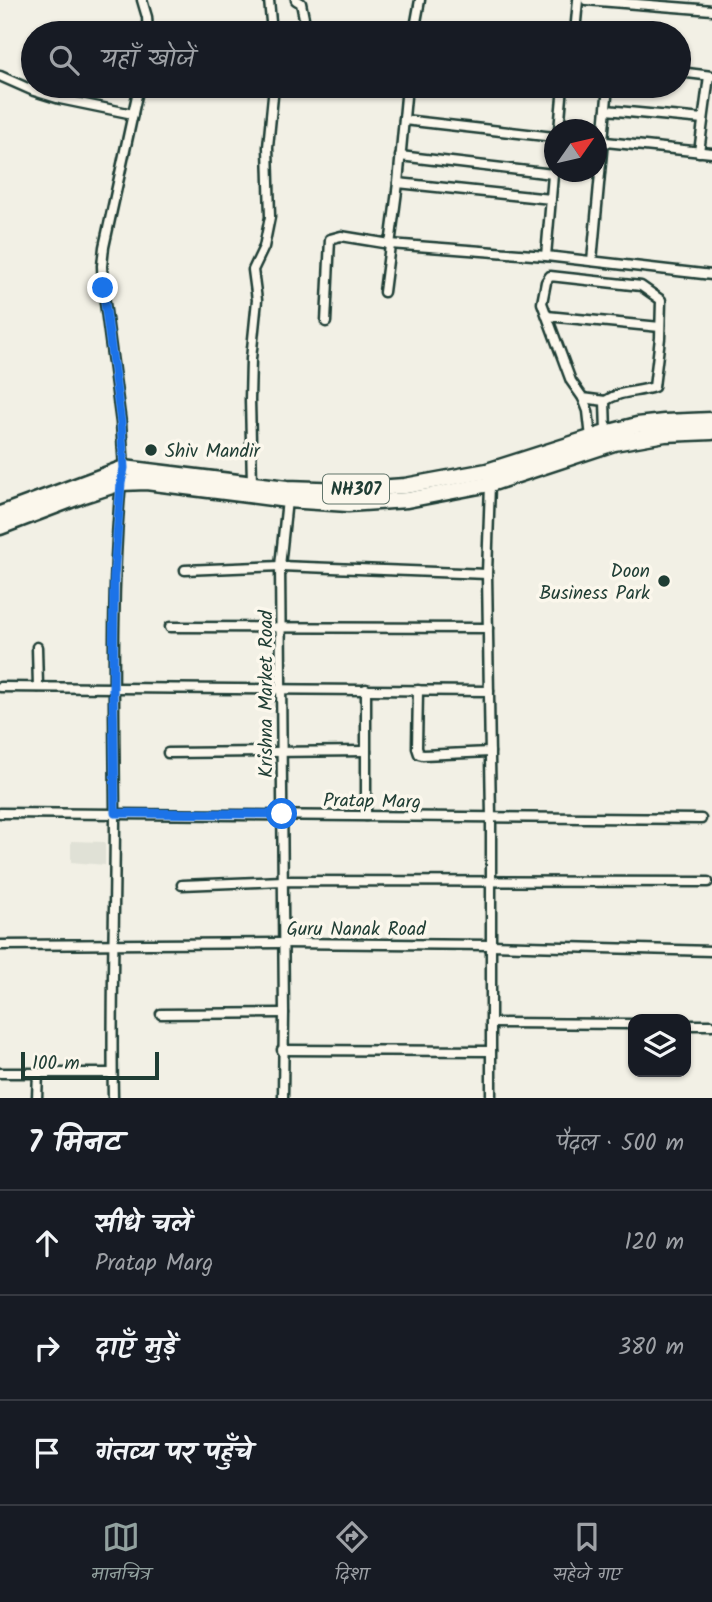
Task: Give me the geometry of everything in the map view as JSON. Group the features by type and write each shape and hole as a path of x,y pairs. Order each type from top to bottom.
{"highway":[{"name":"NH307","path":"0,514 123,475 287,488 347,490 405,486 487,471 636,425 712,421"},
{"name":"NH307","path":"0,527 84,495 123,475 146,482 287,500 348,504 407,500 490,484 614,443 665,434 712,432"}],"street":[{"path":"142,0 147,21"},
{"path":"269,0 271,21"},
{"path":"296,0 301,3 305,21"},
{"path":"416,21 420,0"},
{"path":"576,21 578,0"},
{"path":"586,0 712,10"},
{"path":"691,74 710,76 699,152"},
{"path":"0,76 21,85"},
{"path":"57,98 133,114"},
{"path":"113,1098 114,577 123,475 121,423 102,266 136,98"},
{"path":"252,484 251,359 257,299 253,270 264,247 270,217 268,147 273,98"},
{"path":"384,292 406,98"},
{"path":"560,119 562,98"},
{"path":"604,119 607,98"},
{"path":"606,110 703,119"},
{"path":"404,120 544,136"},
{"path":"607,143 712,153"},
{"path":"400,156 544,173"},
{"path":"546,256 552,182"},
{"path":"592,261 597,182"},
{"path":"398,183 551,199"},
{"path":"326,323 330,239 341,236 712,275"},
{"path":"583,398 605,401 624,391 641,391 654,387 661,300 641,286 550,276 546,282 542,303 571,381 588,411 591,438"},
{"path":"547,316 660,327"},
{"path":"605,401 606,433"},
{"path":"490,484 487,573 491,818 491,1098"},
{"name":"Krishna Market Road","path":"283,1098 280,565 287,500"},
{"path":"185,570 280,565 487,573"},
{"path":"170,627 488,628"},
{"path":"37,647 38,687"},
{"path":"0,687 489,691"},
{"path":"366,690 366,816"},
{"path":"418,690 419,754 490,752"},
{"path":"168,753 366,751"},
{"name":"Pratap Marg","path":"0,813 702,819"},
{"path":"182,885 283,881 708,882"},
{"name":"Guru Nanak Road","path":"0,945 282,943 712,951"},
{"path":"161,1014 284,1013"},
{"path":"491,1023 628,1024"},
{"path":"691,1025 712,1025"},
{"path":"282,1050 491,1051"},
{"path":"0,1073 112,1073"},
{"path":"37,1098 38,1073"}],"shaded area":[{"path":"71,841 105,842 105,865 71,862"}],"place":[{"name":"Shiv Mandir","path":"151,450"},
{"name":"Doon Business Park","path":"664,581"}],"route":[{"path":"103,288 121,423 124,468 114,577 115,813 282,814"}]}
